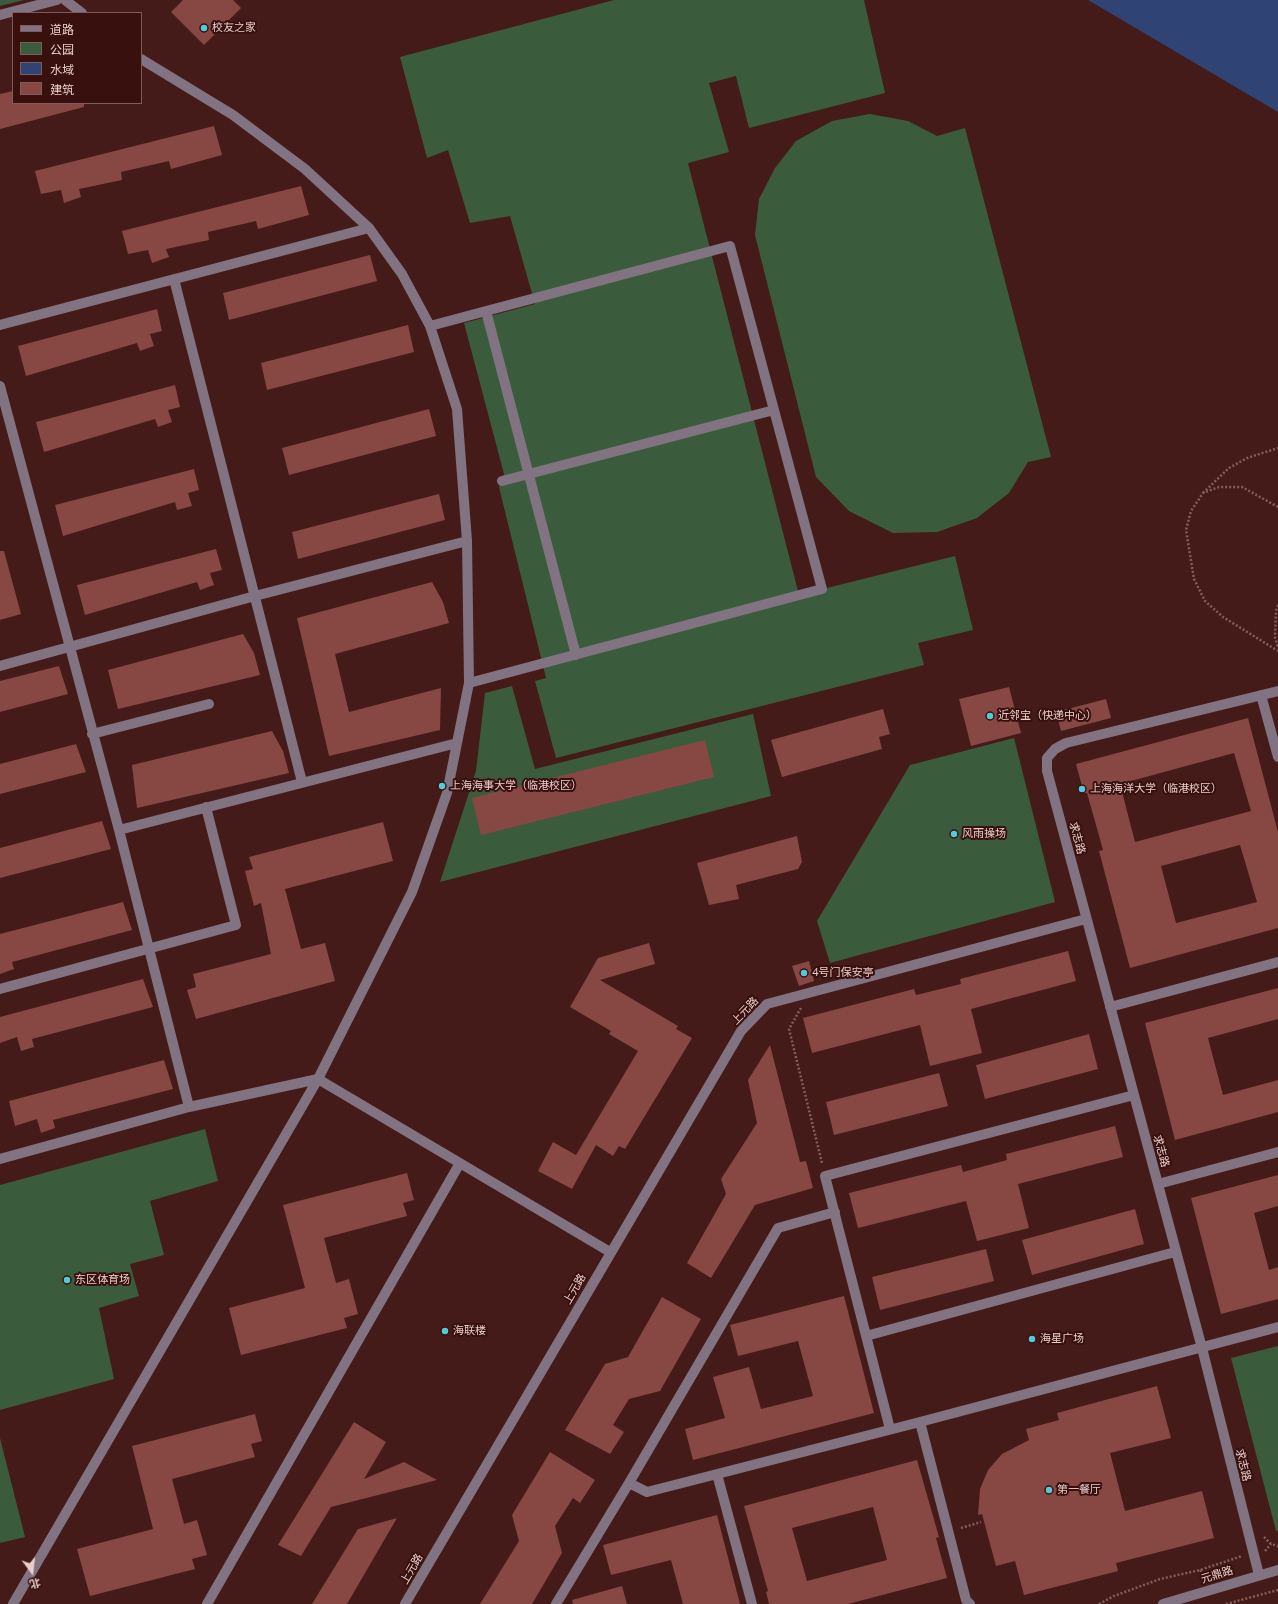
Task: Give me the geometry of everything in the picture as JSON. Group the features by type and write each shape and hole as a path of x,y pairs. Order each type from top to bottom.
{"street":[{"path":"0,15 57,0"},
{"path":"65,0 81,12"},
{"path":"13,1604 318,1079 412,892 447,794 469,683 468,540 457,409 430,326 402,274 369,228 305,169 233,116 142,60"},
{"path":"0,325 369,228"},
{"path":"430,326 730,246 822,589 469,683"},
{"path":"174,279 302,782"},
{"path":"486,311 576,655"},
{"path":"0,386 118,830 189,1107"},
{"path":"502,481 774,410"},
{"path":"0,666 255,596 468,540"},
{"path":"1278,691 1261,695 1278,757"},
{"name":"求志路","path":"1259,1575 1202,1348 1047,771 1047,758 1055,749 1066,743 1261,695"},
{"path":"92,734 210,704"},
{"path":"118,830 457,743"},
{"path":"0,989 236,925 206,807"},
{"name":"上元路","path":"405,1604 610,1252 741,1031 767,1004 1086,919"},
{"path":"1110,1008 1278,962"},
{"path":"0,1160 189,1107 318,1079 610,1252"},
{"path":"890,1429 825,1176 1134,1095"},
{"path":"1158,1184 1278,1152"},
{"path":"207,1604 460,1163"},
{"path":"556,1604 629,1483 778,1228 834,1212"},
{"path":"866,1336 1175,1252"},
{"path":"629,1483 647,1492 920,1422 1278,1327"},
{"path":"920,1422 965,1603"},
{"path":"717,1474 752,1604"},
{"name":"元鼎路","path":"1163,1604 1278,1570"}],"path":[{"path":"1278,448 1247,458 1229,468 1202,493 1191,511 1186,530 1194,579 1205,601 1223,617 1278,649"},
{"path":"1202,493 1219,487 1242,487 1278,507"},
{"path":"1278,606 1276,611 1275,637 1278,649"},
{"path":"789,1029 825,1176"},
{"path":"948,1531 981,1522"},
{"path":"1099,1604 1114,1596 1160,1579 1266,1551 1271,1544"},
{"path":"1226,1604 1238,1603 1278,1590"}],"green space":[{"path":"0,0 24,0 0,6"},
{"path":"614,0 864,0 885,93 749,128 736,76 709,83 729,152 688,163 799,595 955,556 973,630 918,643 924,665 556,758 535,681 546,678 499,487 504,474 464,323 535,304 510,216 470,223 448,150 427,158 400,57"},
{"path":"870,114 908,121 937,136 965,128 1051,457 1028,462 1009,493 977,518 937,532 893,533 849,511 816,477 755,235 759,199 775,168 796,141 832,121"},
{"path":"512,686 535,769 753,714 771,796 440,882 476,771 485,693"},
{"name":"风雨操场","path":"1014,738 1055,902 830,963 817,921 910,765"},
{"name":"东区体育场","path":"205,1129 218,1181 150,1201 164,1255 130,1264 139,1296 99,1308 114,1379 0,1410 0,1185"},
{"path":"1278,1346 1278,1531 1276,1531 1231,1358"},
{"path":"0,1438 25,1537 0,1543"}],"water":[{"path":"1088,0 1278,0 1278,112"}],"building":[{"name":"校友之家","path":"183,0 233,0 241,8 204,45 171,12"},
{"path":"12,91 12,104 84,104 84,107 0,129 0,94"},
{"path":"214,126 222,155 171,169 169,161 121,172 122,180 79,189 81,197 64,203 61,190 41,194 35,171"},
{"path":"301,186 309,215 258,229 256,221 208,232 209,240 166,249 169,257 152,263 148,250 128,254 122,231"},
{"path":"370,255 377,281 229,320 223,293"},
{"path":"157,309 162,331 150,334 154,346 140,351 137,343 26,376 18,346"},
{"path":"408,325 414,352 267,390 261,363"},
{"path":"175,385 180,407 168,410 172,422 158,427 155,419 44,452 36,422"},
{"path":"429,409 436,436 289,475 282,448"},
{"path":"194,469 199,490 188,493 192,506 177,510 175,502 63,536 55,505"},
{"path":"439,494 445,520 298,559 292,532"},
{"path":"216,549 222,570 210,573 214,585 200,590 197,582 85,615 77,585"},
{"path":"0,551 4,551 21,614 0,620"},
{"path":"432,582 443,602 449,623 335,654 349,712 441,688 440,730 329,756 297,618"},
{"path":"243,634 254,653 260,675 118,709 108,670"},
{"path":"59,666 68,694 0,712 0,681"},
{"name":"近邻宝（快递中心）","path":"1009,687 1021,733 971,746 959,699"},
{"path":"1106,699 1111,718 1061,731 1056,712"},
{"path":"883,709 890,734 879,737 882,749 782,777 771,740"},
{"path":"1248,718 1278,832 1278,928 1130,968 1099,851 1103,850 1087,793 1084,793 1076,764","holes":["1234,753 1251,811 1135,842 1120,784","1240,845 1257,902 1176,923 1161,866"]},
{"path":"272,731 283,751 289,773 137,808 132,765"},
{"path":"705,740 714,777 481,835 472,798"},
{"path":"76,744 86,772 0,794 0,764"},
{"path":"102,821 111,849 0,878 0,848"},
{"path":"383,822 393,861 285,889 301,949 325,943 335,981 196,1019 187,990 196,987 193,974 271,954 261,903 254,906 245,871 253,869 249,857"},
{"path":"797,836 802,862 798,869 736,885 739,899 709,905 697,863"},
{"path":"123,902 132,930 12,962 14,969 0,974 0,934"},
{"path":"649,943 655,964 600,980 678,1026 676,1029 692,1038 625,1149 619,1146 613,1156 596,1145 572,1189 538,1171 553,1142 576,1155 638,1051 609,1034 611,1031 570,1007 598,958"},
{"path":"1068,951 1076,981 971,1009 982,1053 930,1066 920,1025 812,1053 803,1018 914,989 916,995 961,984 960,979"},
{"name":"4号门保安亭","path":"809,961 814,981 799,986 792,966"},
{"path":"143,979 153,1007 32,1039 34,1047 21,1051 17,1037 0,1043 0,1017"},
{"path":"1278,988 1278,1019 1208,1038 1223,1095 1278,1080 1278,1112 1175,1140 1145,1023"},
{"path":"1089,1034 1098,1069 985,1099 976,1065"},
{"path":"770,1045 800,1162 806,1161 813,1188 755,1205 711,1278 687,1263 726,1194 721,1179 757,1123 748,1080"},
{"path":"164,1060 173,1089 53,1120 55,1128 41,1133 37,1119 15,1126 9,1101"},
{"path":"939,1073 948,1106 834,1135 826,1102"},
{"path":"1115,1126 1123,1157 1018,1184 1029,1228 977,1241 966,1201 858,1228 849,1193 961,1165 963,1172 1007,1160 1006,1154"},
{"path":"407,1173 414,1200 403,1203 407,1216 324,1238 336,1283 349,1279 358,1314 344,1318 347,1328 241,1355 229,1308 305,1288 283,1205"},
{"path":"1278,1175 1278,1206 1254,1213 1269,1270 1278,1267 1278,1299 1221,1314 1191,1198"},
{"path":"1135,1209 1144,1244 1032,1275 1022,1240"},
{"path":"986,1249 994,1281 880,1310 872,1277"},
{"path":"844,1296 874,1413 693,1460 685,1429 725,1418 713,1377 749,1367 761,1409 813,1396 798,1341 738,1356 730,1325"},
{"path":"662,1297 701,1319 660,1391 629,1399 613,1425 624,1432 610,1454 565,1430 605,1364 628,1357"},
{"name":"第一餐厅","path":"1157,1386 1171,1438 1110,1453 1125,1511 1202,1491 1214,1538 1116,1563 1118,1571 1024,1595 1015,1561 996,1566 982,1514 978,1515 980,1489 988,1470 1002,1454 1029,1440 1026,1429 1059,1420 1057,1413"},
{"path":"255,1414 262,1441 251,1444 255,1457 172,1479 184,1524 197,1520 207,1555 192,1559 195,1569 90,1596 77,1549 153,1529 132,1446"},
{"path":"354,1422 386,1442 364,1479 404,1462 437,1480 331,1507 301,1556 278,1545"},
{"path":"550,1452 595,1480 580,1503 573,1498 555,1526 562,1553 532,1604 480,1604 519,1541 512,1515"},
{"path":"917,1460 939,1537 936,1538 947,1578 848,1604 769,1604 766,1592 768,1591 744,1506","holes":["873,1507 887,1560 807,1581 792,1528"]},
{"path":"717,1515 740,1604 683,1604 671,1560 611,1575 603,1545"},
{"path":"397,1518 347,1604 312,1604 358,1529"},
{"path":"622,1586 627,1604 573,1604 572,1600"}],"place":[{"name":"校友之家","path":"204,28"},
{"name":"近邻宝（快递中心）","path":"990,716"},
{"name":"上海海事大学（临港校区）","path":"442,786"},
{"name":"上海海洋大学（临港校区）","path":"1082,789"},
{"name":"风雨操场","path":"954,834"},
{"name":"4号门保安亭","path":"804,973"},
{"name":"东区体育场","path":"67,1280"},
{"name":"海联楼","path":"445,1331"},
{"name":"海星广场","path":"1032,1339"},
{"name":"第一餐厅","path":"1049,1490"}]}
